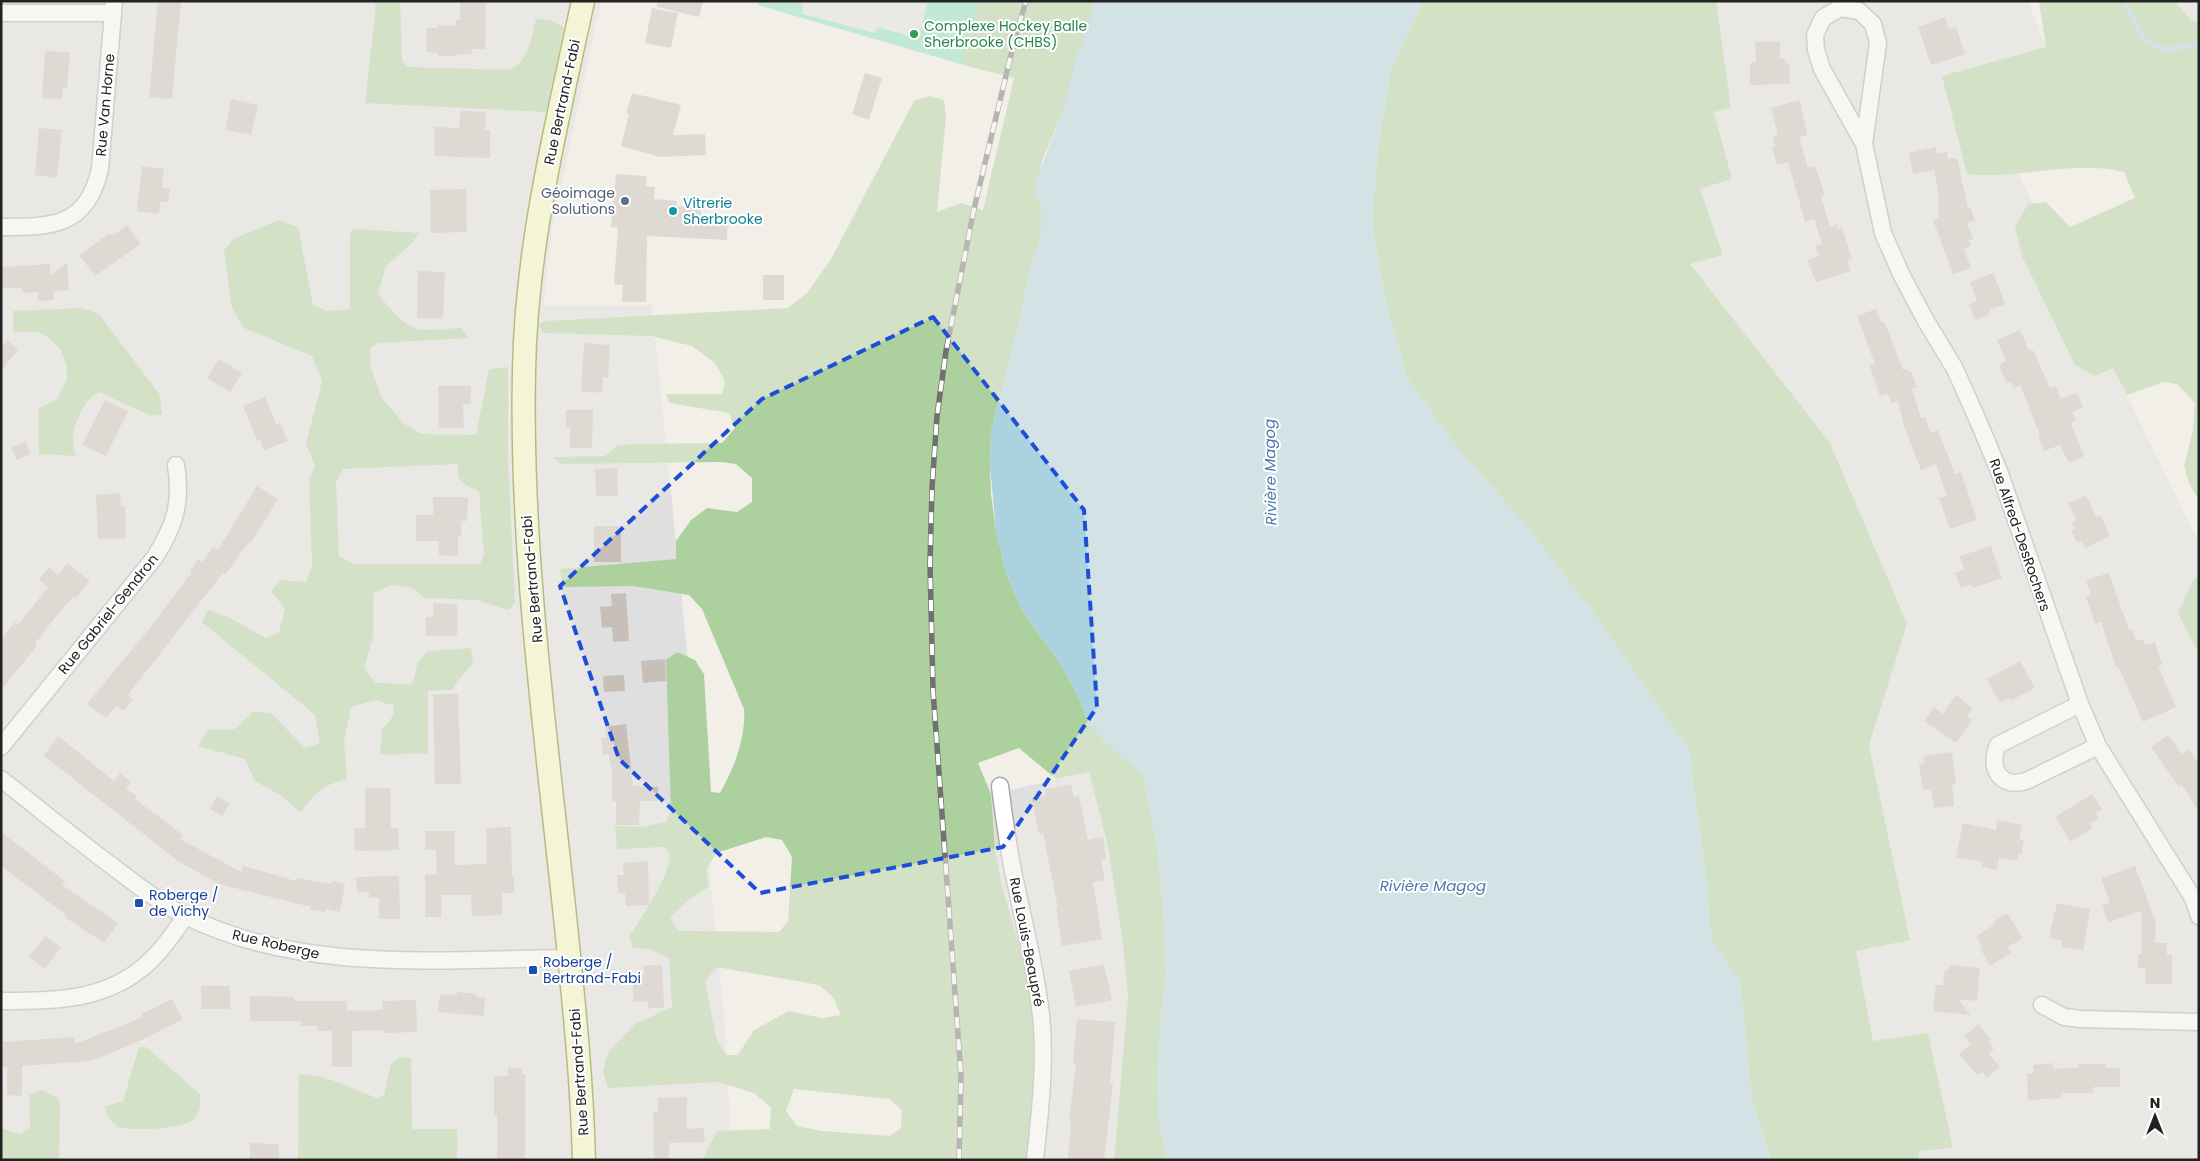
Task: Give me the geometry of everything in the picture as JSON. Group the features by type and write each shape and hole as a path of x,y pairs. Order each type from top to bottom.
{"street":[{"name":"Rue Bertrand-Fabi","path":"583,1 555,131 530,271 524,368 524,472 531,579 570,958 583,1121 584,1160"},
{"path":"1,13 114,7"},
{"name":"Rue Van Horne","path":"1,227 49,226 68,219 84,205 95,190 100,169 114,7"},
{"name":"Rue Alfred-DesRochers","path":"1864,144 1878,43 1873,24 1860,10 1840,8 1823,18 1815,35 1816,50 1822,68 1864,144 1883,233 1922,314 1955,369 1979,423 1999,471 2080,704 2098,746 2193,898 2199,916"},
{"name":"Rue Gabriel-Gendron","path":"1,747 155,557 169,534 179,500 176,465"},
{"path":"2080,704 1998,745 1994,755 1994,766 1999,776 2006,782 2015,785 2026,782 2098,746"},
{"name":"Rue Roberge","path":"1,779 134,884 186,916 248,940 294,951 332,957 373,959 570,958"},
{"name":"Rue Louis-Beaupré","path":"1000,786 1008,845 1036,979 1041,1016 1043,1046 1042,1082 1035,1160"},
{"path":"1,1001 72,999 120,983 156,956 186,916"},
{"path":"2042,1005 2064,1017 2082,1019 2199,1022"}],"highlighted area":[{"path":"933,317 1084,510 1097,707 1003,847 760,893 619,759 560,586 762,399"}],"shaded area":[{"path":"1,1 601,1 551,235 544,305 652,305 724,1016 732,1160 1,1160"},
{"path":"802,1 928,1 918,38 877,27 875,33 803,14"},
{"path":"1716,1 2028,1 2046,47 1967,69 2199,543 2199,1160 1918,1160 1918,1151 1953,1148 1928,1034 1873,1041 1856,951 1910,940 1869,745 1907,623 1690,263 1723,255 1700,189 1732,179 1714,111 1731,108"},
{"path":"2175,1 2199,1 2199,22 2192,21"},
{"path":"1089,772 1108,847 1122,936 1128,997 1114,1160 1027,1160 1036,1080 1028,977 1001,882 995,848 991,794"}],"green space":[{"path":"374,1 400,1 402,61 408,67 509,70 521,61 529,48 536,19 549,20 564,27 546,112 365,103 376,7"},
{"name":"Complexe Hockey Balle Sherbrooke (CHBS)","path":"758,1 979,1 960,64 758,5"},
{"path":"943,1 1096,1 1062,113 1042,161 1035,191 1041,205 1041,237 1030,270 1016,335 991,431 991,494 996,531 1007,575 1022,610 1062,666 1079,698 1088,721 1143,775 1158,850 1164,921 1166,973 1159,1034 1158,1116 1167,1160 1114,1160 1128,997 1122,936 1108,847 1089,772 1056,779 1019,748 978,763 991,794 995,848 1001,882 1028,977 1035,1026 1036,1080 1027,1160 702,1160 717,1131 770,1129 771,1108 754,1093 718,1082 608,1088 603,1071 608,1052 635,1024 672,1007 669,958 649,949 633,948 629,937 661,883 669,861 669,853 664,847 617,849 615,826 640,827 666,822 671,810 666,660 677,652 695,660 704,674 711,792 720,793 734,763 741,742 744,709 702,609 689,595 633,586 563,587 560,569 676,559 676,541 691,520 707,508 737,512 752,502 752,478 736,464 722,462 561,464 552,457 605,456 617,446 632,444 722,443 735,428 729,413 669,403 666,394 722,394 725,381 715,363 692,346 651,336 544,333 538,324 547,321 788,308 807,293 830,261 914,101 929,96 944,100 946,116 937,212 961,203 983,210 1014,78 960,64 936,40","holes":["766,837 782,840 792,857 788,921 779,932 678,931 670,917 691,898 709,887 706,870 716,853","717,967 819,985 833,997 841,1015 822,1018 789,1011 754,1030 738,1055 726,1055 716,1038 705,981","794,1089 889,1099 902,1110 901,1128 890,1136 822,1131 797,1126 786,1111"]},
{"path":"1423,1 1716,1 1731,108 1714,112 1732,179 1700,189 1723,255 1690,264 1830,443 1907,624 1869,745 1910,940 1856,951 1873,1041 1928,1033 1953,1148 1919,1151 1918,1160 1771,1160 1752,1101 1740,982 1711,938 1706,878 1689,750 1590,608 1524,523 1455,445 1406,376 1386,301 1372,224 1377,154 1391,69"},
{"path":"2039,1 2175,1 2192,21 2199,22 2199,501 2189,483 2184,466 2193,430 2195,403 2177,384 2164,382 2127,395 2113,368 2095,376 2075,365 2022,256 2015,227 2028,204 2046,202 2070,227 2135,198 2124,172 2085,168 1987,175 1967,174 1942,76 2046,47"},
{"path":"278,220 298,227 313,305 327,311 350,309 350,234 354,229 419,233 411,244 386,266 378,293 395,314 412,327 427,330 461,328 469,338 378,343 370,349 371,368 381,397 403,423 421,434 476,435 489,369 508,367 508,457 515,603 508,610 476,600 425,598 412,588 392,585 373,593 373,637 364,668 376,683 412,684 418,662 428,651 471,648 473,663 456,683 453,690 428,691 428,753 380,755 382,730 393,716 394,706 376,700 351,707 344,741 347,779 325,787 310,800 301,813 283,797 255,781 245,759 198,746 208,730 235,729 253,712 271,713 305,748 320,743 315,715 202,622 208,610 228,617 266,638 279,632 285,609 271,591 281,580 306,582 312,565 309,480 315,466 306,444 322,381 312,356 244,328 232,308 224,251 233,239","holes":["458,464 458,477 467,486 479,491 484,555 480,564 355,564 339,556 336,482 343,469"]},
{"path":"82,308 99,314 160,395 162,414 151,416 99,392 89,399 76,424 73,446 76,456 39,454 39,408 57,399 67,380 67,366 60,349 49,338 37,332 13,332 13,311"},
{"path":"2199,576 2199,654 2178,613 2194,579"},
{"path":"139,1047 146,1047 200,1094 199,1110 194,1119 169,1127 133,1129 117,1126 107,1115 104,1107 123,1101"},
{"path":"400,1057 411,1058 412,1129 457,1129 457,1160 298,1160 299,1075 317,1076 377,1098 384,1095 391,1064"},
{"path":"43,1090 58,1098 60,1106 59,1158 63,1160 1,1160 1,1128 20,1134 30,1128 29,1095"}],"water":[{"name":"Rivière Magog","path":"1096,1 1423,1 1391,69 1377,154 1372,224 1386,301 1406,376 1455,445 1524,523 1590,608 1689,750 1706,878 1711,938 1740,982 1752,1101 1771,1160 1167,1160 1158,1116 1159,1034 1166,973 1164,921 1158,850 1143,775 1101,739 1088,721 1079,698 1062,666 1022,610 1007,575 996,531 990,465 991,431 1016,335 1030,270 1041,237 1041,205 1035,191 1035,183 1062,113 1076,59"}],"building":[{"path":"158,1 181,1 172,99 149,97"},
{"path":"460,1 486,1 485,49 472,49 471,54 457,54 457,56 438,56 438,53 426,52 427,28 438,28 438,25 456,26 456,20 460,20"},
{"path":"657,1 703,1 699,17 657,7"},
{"path":"652,8 678,13 671,48 645,43"},
{"path":"1945,17 1949,29 1956,27 1965,54 1931,65 1918,27"},
{"path":"1780,41 1780,59 1785,59 1785,63 1789,63 1790,84 1750,85 1750,63 1756,63 1755,42"},
{"path":"45,51 70,52 67,88 63,87 62,99 42,98"},
{"path":"865,73 882,78 869,120 852,114"},
{"path":"632,93 681,105 673,135 705,134 706,155 660,157 621,146 629,114 626,113"},
{"path":"231,99 258,105 251,135 225,130"},
{"path":"1800,100 1807,135 1799,137 1808,168 1815,166 1825,195 1821,196 1830,227 1837,224 1838,229 1842,228 1852,259 1847,260 1851,271 1816,282 1807,260 1819,256 1815,246 1822,244 1814,219 1805,222 1788,162 1777,165 1772,147 1775,146 1773,136 1778,135 1771,108"},
{"path":"460,111 486,112 485,130 490,130 490,158 434,156 435,127 459,128"},
{"path":"39,128 62,130 57,178 35,175"},
{"path":"1936,147 1937,154 1947,151 1948,159 1957,158 1968,208 1970,207 1975,221 1967,223 1973,239 1969,240 1971,246 1964,249 1971,268 1953,274 1933,220 1939,218 1938,189 1934,170 1913,174 1909,153"},
{"path":"142,166 164,169 162,188 170,189 168,202 160,202 159,214 137,211"},
{"path":"616,174 647,176 646,186 655,187 654,199 677,201 677,206 701,207 701,216 728,217 727,240 647,236 646,302 622,302 623,285 614,284 618,228 611,227"},
{"path":"466,189 467,232 431,233 430,190"},
{"path":"127,225 141,244 95,276 79,255 110,233 112,236"},
{"path":"67,263 69,290 54,291 54,300 38,301 38,292 23,293 22,288 1,288 1,267 50,264 50,275"},
{"path":"418,271 445,272 443,319 417,318"},
{"path":"1993,273 2005,304 1989,310 1990,314 1975,320 1969,304 1977,301 1970,282"},
{"path":"763,275 784,275 784,300 763,300"},
{"path":"1876,309 1881,322 1884,321 1903,370 1907,369 1911,372 1917,388 1912,389 1921,418 1925,417 1931,433 1938,430 1955,474 1961,472 1977,520 1950,529 1939,498 1947,496 1936,464 1921,470 1904,426 1898,401 1891,403 1888,394 1880,396 1870,366 1875,364 1857,316"},
{"path":"2020,330 2029,351 2033,350 2050,388 2056,386 2061,399 2077,393 2083,407 2072,412 2076,420 2071,423 2084,456 2069,463 2060,445 2044,451 2038,436 2040,435 2020,385 2014,388 2011,382 2007,384 1999,365 2006,361 1997,340"},
{"path":"7,340 18,350 1,371 1,348"},
{"path":"584,343 610,345 608,378 603,377 602,393 581,391"},
{"path":"219,359 242,373 230,392 207,378"},
{"path":"438,386 471,386 471,404 463,404 464,428 439,428"},
{"path":"265,397 276,424 280,423 288,441 264,450 260,440 257,441 243,406"},
{"path":"105,400 128,411 106,456 82,445"},
{"path":"566,410 593,410 592,448 570,448 570,427 566,427"},
{"path":"25,441 31,454 17,460 11,448"},
{"path":"617,468 618,496 596,496 595,469"},
{"path":"257,486 278,499 251,543 249,542 225,575 223,573 128,695 133,699 124,711 116,706 106,718 87,704 149,629 192,572 190,571 198,559 202,562 213,547 218,550"},
{"path":"120,493 121,506 125,506 126,538 98,539 96,495"},
{"path":"2086,495 2096,517 2101,515 2110,536 2085,548 2082,541 2077,543 2071,530 2075,529 2072,522 2076,520 2068,503"},
{"path":"433,497 468,497 467,521 461,521 461,537 458,537 458,556 439,555 439,541 416,541 416,515 433,515"},
{"path":"594,526 621,526 621,562 594,562"},
{"path":"1991,546 2002,578 1973,588 1972,584 1961,588 1955,573 1964,570 1960,556"},
{"path":"67,563 90,581 75,599 73,597 57,615 35,644 37,646 1,690 1,639 15,622 18,625 48,587 39,580 49,567 58,575"},
{"path":"2109,573 2129,630 2132,629 2136,641 2143,639 2145,645 2155,642 2162,665 2158,666 2176,707 2143,722 2118,666 2116,667 2101,622 2095,624 2086,596 2091,595 2086,580"},
{"path":"626,593 629,641 613,642 612,627 602,628 600,607 612,606 611,594"},
{"path":"433,603 457,604 457,636 426,636 426,617 433,617"},
{"path":"665,659 666,681 643,683 641,661"},
{"path":"2020,661 2035,688 2010,701 2009,698 2000,703 1987,679"},
{"path":"624,675 625,691 604,692 603,676"},
{"path":"433,694 458,694 461,784 435,784"},
{"path":"1956,695 1973,708 1967,716 1972,720 1956,743 1924,721 1934,707 1943,714"},
{"path":"626,724 633,786 658,787 658,801 640,801 639,825 616,825 616,801 612,801 612,766 610,766 609,754 603,755 601,738 606,737 605,727"},
{"path":"2168,735 2182,754 2189,750 2199,764 2199,812 2182,785 2179,787 2151,747"},
{"path":"58,736 114,781 120,773 131,782 126,789 137,796 135,799 183,835 180,839 241,872 243,866 296,881 297,878 331,884 332,881 345,884 340,912 326,909 325,912 310,910 311,907 219,884 178,861 44,756"},
{"path":"1952,752 1956,784 1952,784 1954,806 1934,808 1931,789 1923,790 1919,764 1925,763 1924,756"},
{"path":"1071,784 1074,797 1079,796 1088,840 1103,837 1106,859 1101,860 1105,880 1093,882 1102,939 1062,946 1056,908 1058,908 1043,833 1039,834 1032,798 1046,795 1045,789"},
{"path":"365,788 390,788 391,828 398,828 399,850 355,851 354,828 365,828"},
{"path":"2092,794 2102,809 2096,813 2099,818 2090,824 2092,828 2071,842 2055,817"},
{"path":"217,796 230,804 222,816 210,809"},
{"path":"1997,820 2022,825 2019,839 2024,840 2021,855 2018,854 2017,861 1999,858 1997,870 1982,867 1983,862 1956,857 1963,823 1996,830"},
{"path":"511,827 514,893 502,893 502,915 472,916 471,895 441,895 441,917 425,917 425,875 437,874 436,850 425,850 425,831 455,831 455,865 487,864 486,828"},
{"path":"1,832 65,881 62,885 118,923 104,943 66,918 67,916 1,866"},
{"path":"648,861 649,905 626,906 625,893 618,893 617,875 624,875 623,863"},
{"path":"2135,866 2156,924 2155,943 2167,943 2167,955 2172,955 2172,984 2145,984 2145,968 2138,968 2138,954 2141,954 2142,911 2108,922 2102,905 2110,903 2101,878"},
{"path":"399,876 400,919 379,919 379,898 369,898 369,892 357,892 356,877"},
{"path":"2057,903 2090,909 2083,951 2061,947 2062,940 2049,938"},
{"path":"2007,913 2023,938 2008,947 2011,953 1990,966 1976,936 1995,924 1993,922"},
{"path":"45,936 61,947 45,969 29,957"},
{"path":"1104,964 1112,1000 1076,1007 1069,971"},
{"path":"644,965 662,965 664,1008 648,1008 648,1001 633,1002 633,976 644,975"},
{"path":"1949,965 1980,968 1977,1001 1958,999 1971,1015 1933,1011 1936,985 1943,985 1945,970 1949,970"},
{"path":"201,986 230,986 230,1009 201,1009"},
{"path":"457,992 477,994 476,997 485,997 484,1016 438,1012 440,994 457,995"},
{"path":"250,996 294,997 294,1001 347,1001 347,1011 383,1010 382,1001 416,1000 417,1032 384,1033 384,1030 352,1031 352,1067 332,1067 332,1031 317,1031 317,1026 301,1026 301,1021 250,1021"},
{"path":"172,999 183,1019 138,1042 91,1061 22,1066 22,1096 7,1095 7,1067 1,1067 1,1042 75,1037 75,1044 143,1017 142,1014"},
{"path":"1077,1019 1115,1022 1110,1084 1113,1084 1104,1160 1068,1160 1071,1122 1069,1122 1076,1064 1073,1064"},
{"path":"1979,1024 1991,1040 1989,1042 1994,1049 1989,1053 2000,1067 1987,1078 1982,1072 1977,1075 1959,1054 1971,1044 1964,1036"},
{"path":"2052,1063 2053,1069 2078,1068 2078,1064 2106,1064 2106,1068 2120,1068 2120,1087 2093,1087 2093,1093 2061,1093 2061,1098 2028,1100 2027,1074 2034,1073 2033,1065"},
{"path":"508,1067 522,1068 522,1074 525,1074 525,1160 497,1160 497,1115 494,1115 494,1076 508,1076"},
{"path":"687,1097 687,1129 704,1128 705,1142 669,1143 669,1160 654,1160 653,1112 658,1112 658,1098"},
{"path":"250,1143 279,1144 279,1160 250,1160"}],"waterway":[{"path":"2124,1 2143,39 2166,50 2197,44 2199,47"}],"railway":[{"path":"959,1160 961,1076 933,690 930,564 932,488 937,416 946,351 974,209 1014,42 1026,1"}],"place":[{"name":"Complexe Hockey Balle Sherbrooke (CHBS)","path":"914,34"},
{"name":"Géoimage Solutions","path":"625,201"},
{"name":"Vitrerie Sherbrooke","path":"673,211"},
{"name":"Roberge / de Vichy","path":"139,903"},
{"name":"Roberge / Bertrand-Fabi","path":"533,970"}]}
